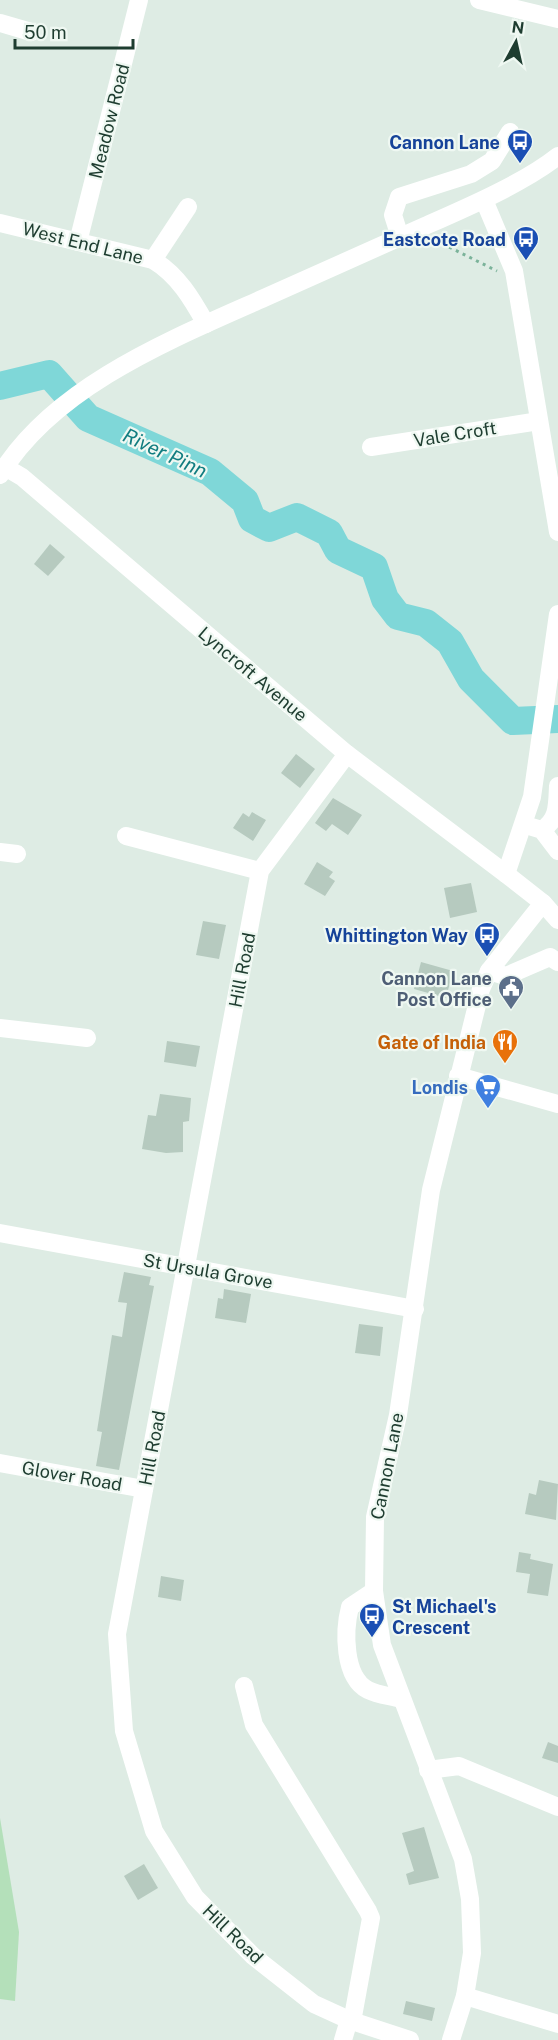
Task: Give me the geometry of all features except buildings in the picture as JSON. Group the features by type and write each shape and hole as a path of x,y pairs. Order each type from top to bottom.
{"street":[{"name":"Meadow Road","path":"78,242 139,0"},
{"path":"479,0 558,19"},
{"path":"0,23 31,32"},
{"path":"400,237 393,214 399,197 471,174 492,161 510,132"},
{"path":"3,471 37,428 82,391 206,324 484,200 558,156"},
{"path":"484,200 514,270 558,532"},
{"path":"153,260 188,207"},
{"name":"West End Lane","path":"0,223 153,260 170,271 195,304 206,324"},
{"name":"Vale Croft","path":"371,447 539,421"},
{"name":"Lyncroft Avenue","path":"3,471 39,492 347,754 506,874"},
{"path":"558,614 545,706 547,738 532,797 533,827 506,874 543,903 558,920"},
{"name":"Hill Road","path":"347,754 260,871 117,1634 124,1731 154,1831 195,1897 253,1956 314,2004 350,2021 410,2040"},
{"path":"533,827 554,823 558,786"},
{"path":"533,827 558,851"},
{"path":"126,837 260,871"},
{"name":"Cannon Lane","path":"451,2040 465,1996 472,1953 470,1899 463,1859 382,1645 374,1591 375,1517 398,1415 431,1190 481,989 489,971 543,903"},
{"path":"489,971 506,976 550,957 558,962"},
{"path":"0,1028 87,1038"},
{"path":"458,1076 558,1104"},
{"name":"St Ursula Grove","path":"0,1233 415,1309"},
{"name":"Glover Road","path":"0,1462 144,1489"},
{"path":"374,1591 350,1607 344,1629 352,1672 367,1690 401,1699"},
{"path":"244,1686 254,1725 368,1911 370,1918 350,2021 342,2040"},
{"path":"428,1770 459,1766 558,1807"},
{"path":"465,1996 557,2029"}],"path":[{"path":"438,235 443,244 516,281"}],"green space":[{"path":"0,1818 19,1932 15,2001 0,1999"}],"waterway":[{"name":"River Pinn","path":"0,386 49,374 88,418 210,472 245,501 252,519 269,528 297,517 329,533 338,550 374,567 385,599 398,616 426,623 450,642 471,679 513,721 558,719"}],"place":[{"name":"Cannon Lane","path":"520,165"},
{"name":"Eastcote Road","path":"526,262"},
{"name":"Whittington Way","path":"487,958"},
{"name":"Cannon Lane Post Office","path":"511,1011"},
{"name":"Gate of India","path":"505,1065"},
{"name":"Londis","path":"488,1110"},
{"name":"St Michael's Crescent","path":"372,1639"}]}
